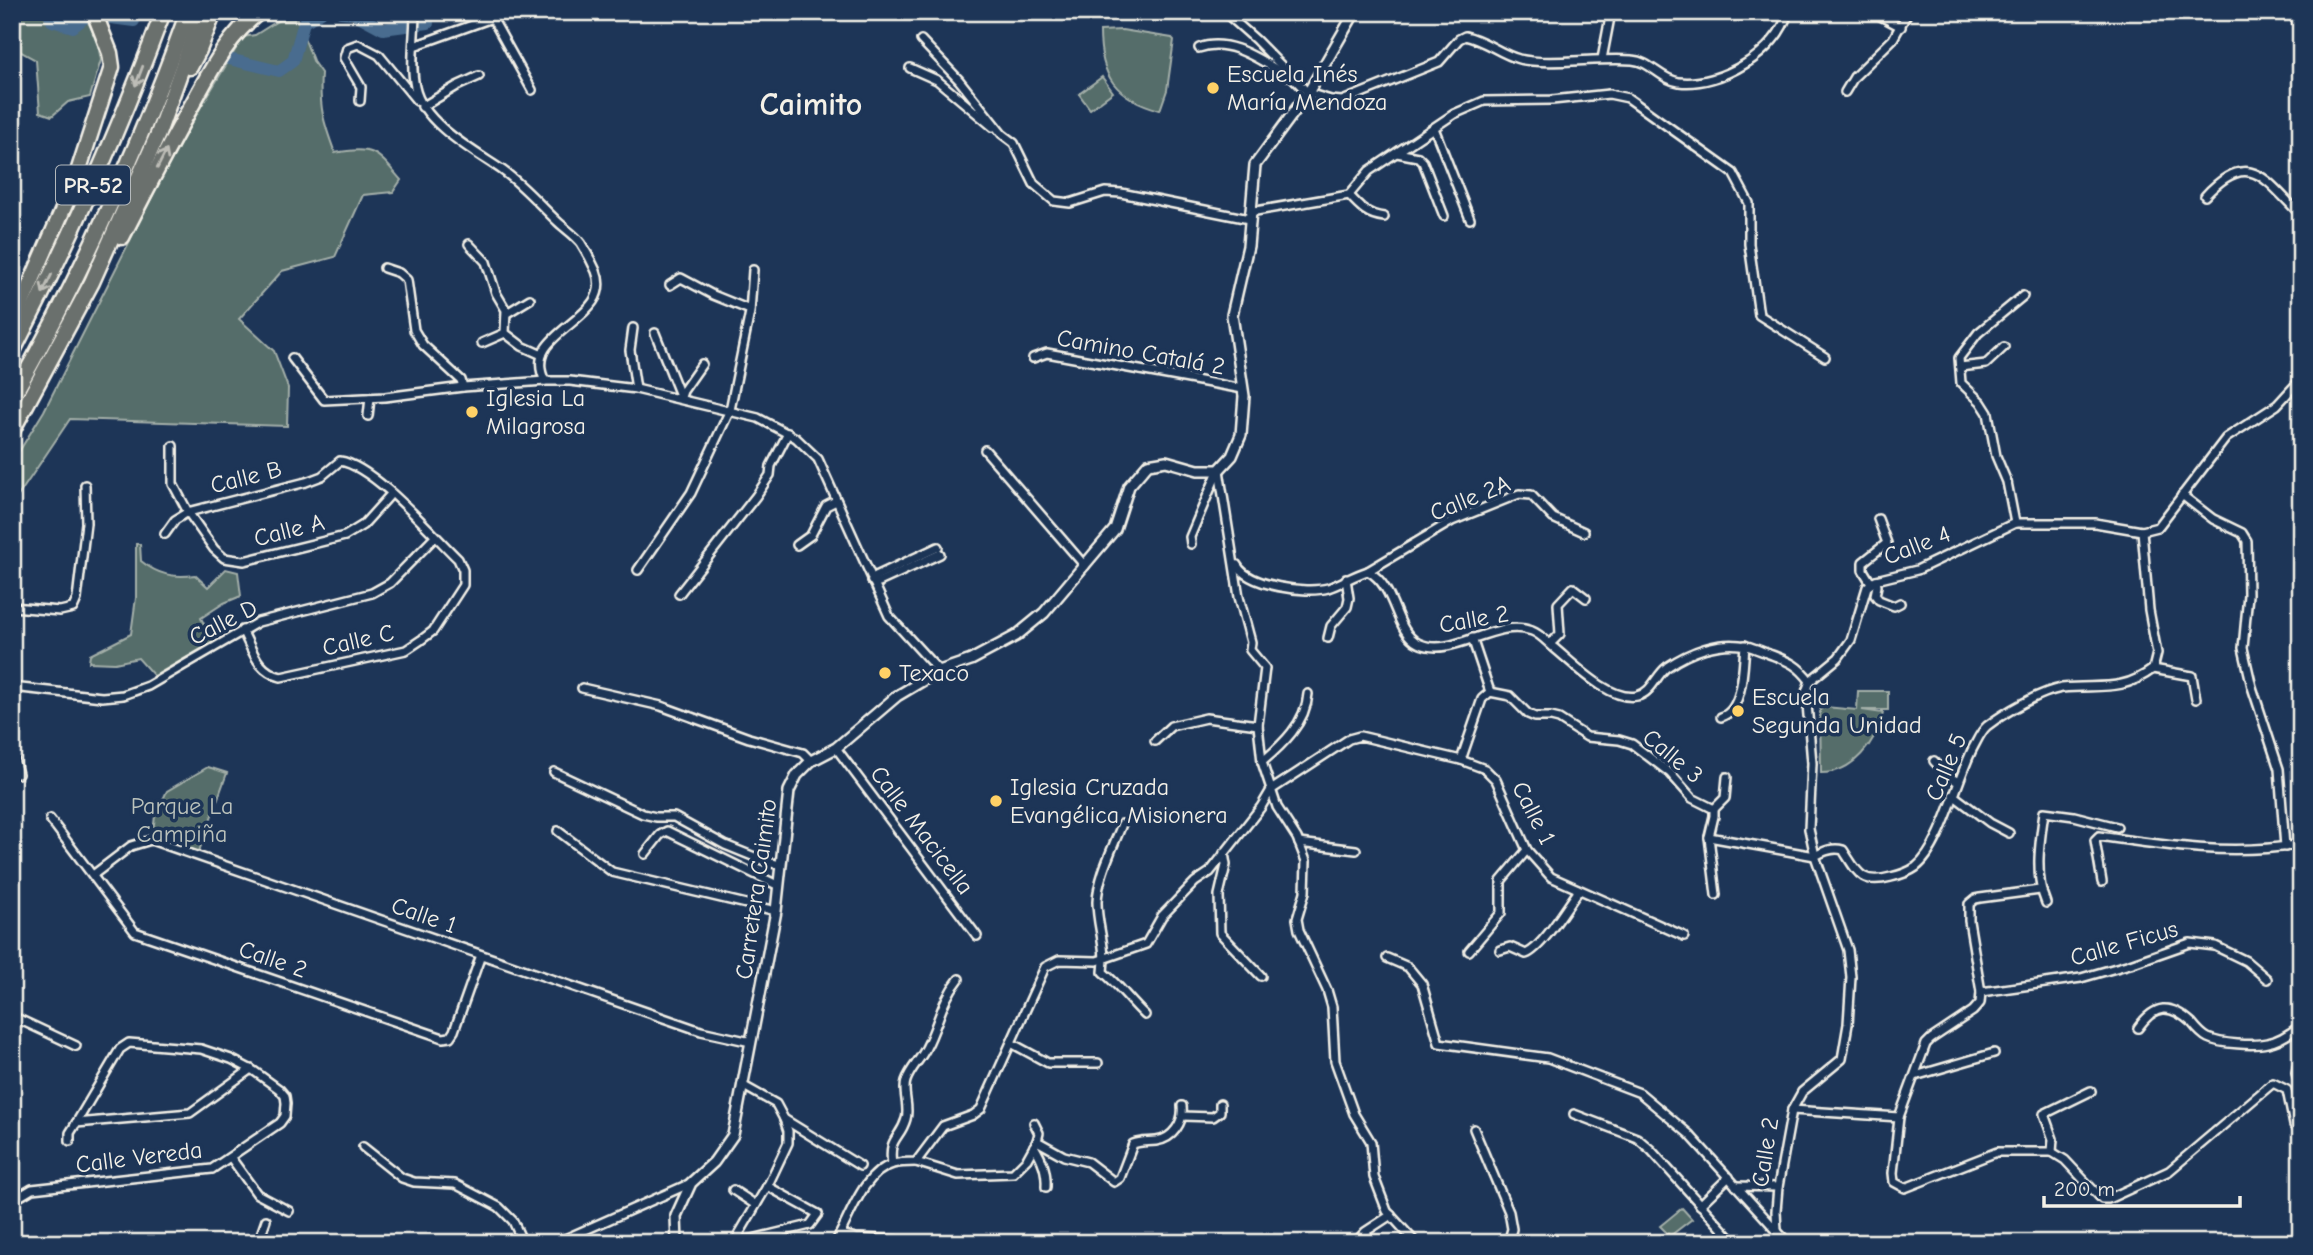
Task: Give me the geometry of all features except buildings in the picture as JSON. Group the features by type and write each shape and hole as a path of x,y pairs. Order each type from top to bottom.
{"highway":[{"path":"79,169 112,67 110,53 94,12"},
{"name":"PR-52","path":"12,353 86,204 163,12"},
{"path":"12,398 79,271 122,178 188,12"},
{"name":"PR-52","path":"12,430 92,282 169,106 202,12"},
{"path":"169,106 199,50 214,12"},
{"path":"92,282 122,237 170,144 224,49 238,30 259,12"},
{"path":"12,326 74,184"}],"street":[{"path":"415,12 414,86 422,107"},
{"path":"414,42 514,12"},
{"path":"1222,12 1256,40 1308,93 1342,101 1439,62 1459,39 1465,36 1511,56 1533,61 1640,61 1678,82 1724,76 1769,44 1783,28 1788,12"},
{"path":"1191,544 1190,537 1219,470 1232,456 1241,435 1243,389 1232,315 1248,246 1255,165 1308,93 1355,12"},
{"path":"1602,59 1611,12"},
{"path":"1873,12 1901,27"},
{"path":"1845,92 1854,77 1893,39 1908,12"},
{"path":"2297,12 2301,33"},
{"path":"492,18 532,90"},
{"path":"921,40 959,80 1002,134"},
{"path":"360,101 361,88 344,58 347,48 358,44 379,55 422,107 474,153 506,173 579,240 597,273 599,289 590,309 561,330 548,344 541,364 545,380"},
{"path":"1199,48 1220,44 1247,53 1295,80"},
{"path":"910,68 937,80 1013,143 1034,184 1054,201 1070,203 1105,192 1121,193 1250,215 1349,195 1369,171 1454,114 1484,101 1552,100 1609,94 1628,98 1733,173 1749,203 1749,244 1759,315 1825,357"},
{"path":"422,107 479,76"},
{"path":"1434,128 1470,219"},
{"path":"1396,153 1419,157 1423,162 1444,216"},
{"path":"2206,196 2225,177 2244,172 2258,173 2301,215"},
{"path":"1349,195 1363,211 1384,217"},
{"path":"469,244 486,262 496,293 507,313 505,333"},
{"path":"384,268 399,272 407,280 414,330 423,345 461,380 463,387"},
{"path":"638,570 691,493 730,410 750,310 753,270"},
{"path":"670,285 681,278 750,310"},
{"path":"2015,523 2007,482 1996,456 1988,413 1981,401 1961,383 1959,359 1978,333 2023,296"},
{"path":"507,313 530,299"},
{"path":"633,328 630,350 636,389"},
{"path":"505,333 522,346 542,355"},
{"path":"482,343 505,333"},
{"path":"654,333 681,398"},
{"path":"1960,367 1986,364 2004,347"},
{"name":"Camino Catalá 2","path":"1033,358 1046,353 1243,389"},
{"path":"292,358 324,400 370,398 545,380 636,389 758,418 796,438 818,459 889,616 939,671"},
{"path":"681,398 682,391 702,365"},
{"path":"2196,699 2192,676 2154,669 2157,653 2149,610 2142,531 2158,527 2226,438 2277,405 2301,379"},
{"path":"368,416 370,398"},
{"path":"679,594 756,496 770,475 771,466 788,433"},
{"name":"Calle A","path":"173,446 173,484 188,512 214,549 224,558 244,561 345,536 363,525 391,494"},
{"path":"985,450 1085,566"},
{"name":"Calle B","path":"165,534 175,520 188,512 306,482 321,476 340,461"},
{"name":"Calle C","path":"242,630 259,663 268,673 281,677 406,650 433,631 463,585 463,570 458,559 371,476 349,462 340,461"},
{"name":"Carretera Caimito","path":"677,1243 676,1216 691,1183 713,1162 733,1135 776,911 789,791 797,775 811,761 836,748 897,696 939,671 971,660 1016,636 1044,613 1115,529 1129,486 1148,464 1166,461 1198,470 1219,470"},
{"path":"1219,470 1239,597 1251,642 1250,650 1265,668 1258,725 1262,762 1277,807 1299,843 1306,861 1305,892 1297,919 1299,930 1327,990 1332,1007 1335,1061 1354,1114 1371,1142 1374,1177 1387,1211 1416,1243"},
{"path":"12,607 60,611 73,608 77,599 86,523 85,485"},
{"name":"Calle 2A","path":"1368,571 1452,521 1519,494 1531,495 1553,518 1584,532"},
{"path":"2182,495 2213,519 2242,533 2247,541 2248,595 2243,648 2252,687 2279,769 2285,847"},
{"path":"797,545 811,535 826,506 836,501"},
{"path":"1878,519 1887,543 1863,562 1863,570 1877,586 1875,596 1879,600 1894,606 1900,603"},
{"name":"Calle 4","path":"1810,681 1838,658 1851,640 1867,587 1874,582 1917,570 2015,523 2095,523 2142,531"},
{"name":"Calle D","path":"13,687 102,697 123,695 148,686 258,622 372,593 390,583 435,537"},
{"path":"872,581 879,582 939,550"},
{"path":"1233,558 1239,570 1257,581 1293,589 1319,590 1332,587 1368,571"},
{"name":"Calle 2","path":"1368,571 1377,576 1387,588 1404,628 1418,643 1441,648 1498,630 1525,629 1534,632 1605,689 1624,697 1639,696 1664,669 1689,654 1715,646 1745,645 1799,666 1810,681"},
{"path":"1328,638 1331,626 1347,607 1349,598 1346,579"},
{"path":"1550,644 1560,635 1558,604 1573,588 1586,598"},
{"path":"1461,760 1482,699 1490,692 1472,638"},
{"path":"1721,717 1728,715 1737,703 1745,645"},
{"name":"Calle 5","path":"1709,837 1815,856 1830,850 1843,850 1856,872 1863,878 1877,880 1904,874 1928,854 1962,768 1984,727 2038,695 2061,688 2120,686 2141,678 2154,669"},
{"path":"1810,681 1807,692 1812,763 1809,829 1815,856"},
{"path":"12,713 13,687"},
{"path":"582,688 661,706 749,738 803,753 811,761"},
{"name":"Calle 3","path":"1490,692 1510,696 1535,717 1559,719 1587,737 1632,744 1670,773 1692,798 1714,809 1709,837 1716,895"},
{"path":"1262,762 1286,741 1303,714 1308,694"},
{"path":"1155,741 1171,726 1206,718 1258,725"},
{"name":"Calle 1","path":"1271,790 1349,739 1360,736 1461,760 1485,769 1496,780 1527,850 1551,877 1684,936"},
{"name":"Calle Macicella","path":"836,748 977,936"},
{"path":"12,751 18,774"},
{"path":"1934,761 1958,782"},
{"path":"554,772 643,814 674,817 725,845 780,865"},
{"path":"1714,809 1725,798 1727,777"},
{"path":"916,1162 943,1126 973,1115 981,1109 1045,967 1059,960 1097,961 1146,944 1162,916 1195,882 1210,872 1261,807 1271,790"},
{"path":"1953,795 1990,823 2009,833"},
{"path":"2046,903 2040,890 2039,846 2044,812 2118,827"},
{"name":"Calle 2","path":"50,819 135,932 443,1038 450,1037 454,1031 481,955"},
{"path":"1122,824 1103,874 1097,901 1105,958 1103,972 1119,985 1144,1016"},
{"path":"558,831 612,872 776,911"},
{"path":"645,854 660,835 667,831 779,886"},
{"path":"2102,882 2095,840 2099,836 2163,846 2261,850 2301,844"},
{"name":"Calle 1","path":"93,875 131,846 151,840 701,1031 751,1042"},
{"path":"1299,843 1356,850"},
{"path":"1469,951 1501,913 1501,881 1527,850"},
{"path":"1224,852 1226,865 1219,895 1220,933 1261,975"},
{"name":"Calle 2","path":"1777,1231 1779,1186 1792,1110 1802,1092 1842,1059 1848,1030 1851,977 1847,950 1815,856"},
{"path":"1500,950 1510,947 1526,954 1532,952 1577,890"},
{"path":"2040,890 1980,898 1969,904 1969,921 1981,992 1980,1003 1973,1011 1926,1044 1899,1117 1894,1182 1905,1188 1997,1152 2052,1152 2065,1160 2102,1199 2108,1199 2169,1171 2273,1083 2287,1090 2294,1125"},
{"name":"Calle Ficus","path":"1981,992 2081,978 2190,943 2215,946 2246,961 2267,979"},
{"path":"1387,958 1408,967 1422,984 1439,1043 1548,1058 1640,1093 1689,1134 1788,1243"},
{"path":"892,1164 890,1150 908,1113 906,1079 927,1047 948,992 959,979"},
{"path":"2138,1028 2153,1011 2162,1009 2184,1017 2208,1038 2230,1043 2266,1044 2280,1039 2301,1025"},
{"path":"12,1016 76,1046"},
{"name":"Calle Vereda","path":"12,1201 32,1189 205,1171 221,1165 280,1124 287,1110 285,1096 251,1069 232,1059 201,1049 129,1043 120,1049 70,1133 70,1141"},
{"path":"1011,1043 1048,1063 1098,1062"},
{"path":"2301,1048 2296,1073 2301,1088"},
{"path":"1915,1076 1994,1053"},
{"path":"76,1123 190,1112 251,1069"},
{"path":"742,1085 776,1104 788,1131 788,1143 739,1234 740,1242 810,1225 818,1214 767,1186"},
{"path":"2052,1152 2053,1139 2044,1114 2091,1091"},
{"path":"1183,1116 1213,1117 1220,1112 1220,1104"},
{"path":"1036,1144 1064,1156 1088,1162 1114,1182 1120,1178 1132,1144 1140,1141 1160,1141 1177,1129 1183,1116 1182,1106"},
{"path":"1792,1110 1899,1117"},
{"path":"1574,1114 1637,1138 1735,1243"},
{"path":"783,1119 860,1166"},
{"path":"835,1243 860,1193 875,1175 892,1164 916,1162 958,1175 1013,1173 1027,1159 1036,1144 1039,1133 1034,1123"},
{"path":"1474,1129 1509,1212 1512,1229 1509,1242"},
{"path":"1036,1144 1046,1178 1045,1187"},
{"path":"363,1147 402,1178 414,1182 455,1184 499,1207 513,1221 523,1243"},
{"path":"231,1158 257,1194 289,1212"},
{"path":"1700,1205 1729,1177"},
{"path":"556,1243 691,1183"},
{"path":"1737,1186 1779,1186"},
{"path":"733,1190 756,1205"},
{"path":"1355,1243 1391,1215"},
{"path":"258,1243 265,1220"},
{"path":"840,1234 856,1238 895,1240 899,1243"}],"green space":[{"path":"12,12 83,12 97,40 101,60 90,97 68,102 52,116 40,112 36,60 12,47"},
{"path":"297,19 314,63 321,73 323,114 335,153 358,150 373,153 401,180 393,192 363,195 335,257 282,271 239,319 274,351 288,388 287,426 70,419 12,505 12,463 44,411 196,115 243,37 255,35 279,20"},
{"path":"1122,30 1174,40 1167,90 1160,110 1132,99 1122,92 1107,73 1100,31"},
{"path":"1102,77 1113,92 1090,109 1079,94"},
{"path":"136,544 140,544 141,561 147,566 167,574 195,575 208,587 226,569 238,572 241,596 201,618 213,642 154,676 138,658 115,663 89,662 90,655 131,634 136,598"},
{"path":"1858,691 1888,691 1888,710 1862,710 1883,713 1869,745 1853,762 1843,768 1821,773 1820,710 1825,707 1857,710"},
{"name":"Parque La Campiña","path":"208,767 227,773 198,854 152,839 155,816 167,791"},
{"path":"1682,1208 1692,1219 1670,1236 1660,1226"}],"waterway":[{"path":"49,12 52,21 73,27 88,15 134,21"},
{"path":"229,59 279,71 293,61 304,22 321,12"},
{"path":"341,12 353,13 383,29 428,23"},
{"path":"428,23 447,12"}],"place":[{"name":"Escuela Inés María Mendoza","path":"1213,88"},
{"name":"Iglesia La Milagrosa","path":"472,412"},
{"name":"Texaco","path":"885,673"},
{"name":"Escuela Segunda Unidad","path":"1738,711"},
{"name":"Iglesia Cruzada Evangélica Misionera","path":"996,801"}],"district":[{"name":"Caimito","path":"811,104"}]}
